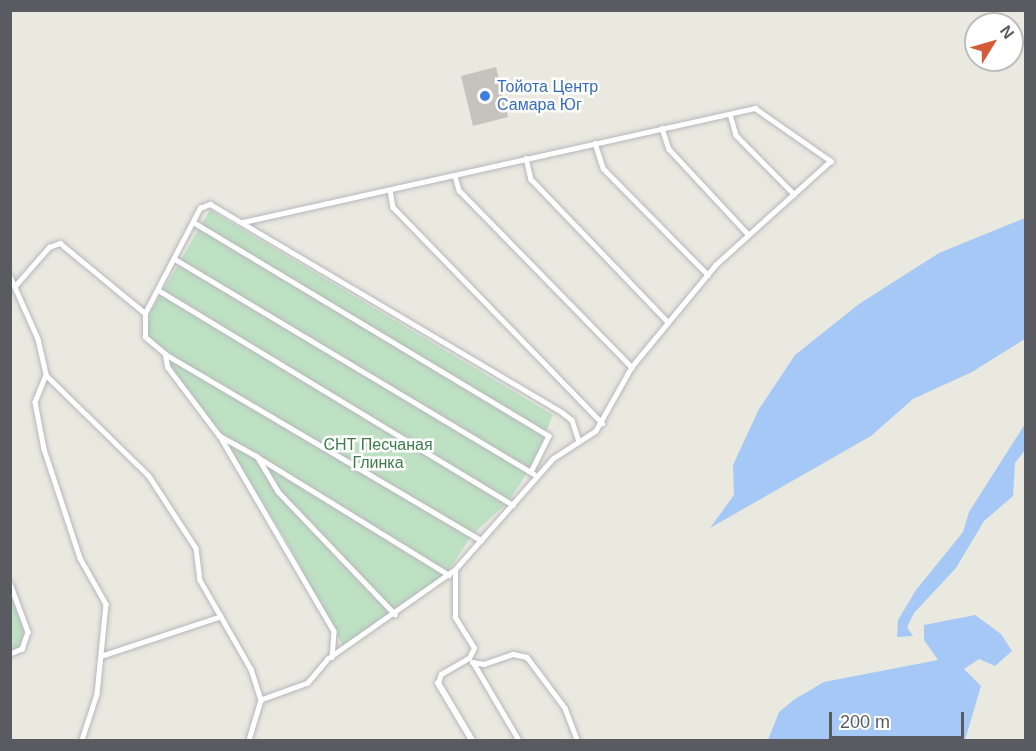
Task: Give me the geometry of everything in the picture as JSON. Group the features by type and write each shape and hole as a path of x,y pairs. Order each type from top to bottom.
{"street":[{"path":"243,222 755,108 831,161 708,275 632,367 602,423 560,452 455,570 395,615 332,657 308,683 261,700"},
{"path":"730,114 736,135 794,194"},
{"path":"662,128 669,149 749,235"},
{"path":"595,143 603,168 708,275"},
{"path":"526,158 531,179 668,322"},
{"path":"455,176 459,190 632,367"},
{"path":"390,189 393,207 602,423"},
{"path":"481,540 165,354 145,337 145,313 200,208 210,204 243,222 568,416 579,441"},
{"path":"193,222 549,436 531,472"},
{"path":"15,286 49,247 60,243 145,313"},
{"path":"175,259 538,477"},
{"path":"10,276 38,339 46,375 149,476 196,548 198,574 251,669 261,700 249,741"},
{"path":"158,290 513,505"},
{"path":"165,354 167,367 219,436 334,630 332,657"},
{"path":"46,375 35,402 44,449 80,558 105,598 97,694 82,741"},
{"path":"219,436 449,575"},
{"path":"257,457 278,492 395,615"},
{"path":"455,570 453,605 455,617 473,643 471,660 519,741"},
{"path":"10,583 28,632 22,650 10,654"},
{"path":"101,656 221,616"},
{"path":"472,740 438,683 444,672 471,660 484,664 513,654 527,657 565,708 577,741"}],"green space":[{"name":"СНТ Песчаная Глинка","path":"210,210 553,415 532,465 509,501 472,535 447,573 344,648 286,540 220,434 168,366 167,353 147,336 147,318"},
{"path":"10,593 25,634 18,651 10,653"}],"water":[{"path":"1025,218 1025,339 972,372 913,399 871,436 710,528 734,495 733,465 759,409 795,355 859,304 939,253"},
{"path":"1025,424 1025,450 1015,463 1013,496 984,521 956,568 914,613 907,627 913,636 897,637 898,620 916,590 963,532 969,512"},
{"path":"975,615 1001,634 1012,651 995,666 979,659 964,669 981,686 965,740 768,740 779,712 795,699 824,682 938,660 924,640 924,625"}],"building":[{"name":"Тойота Центр Самара Юг","path":"496,67 508,117 473,126 461,76"}],"place":[{"name":"Тойота Центр Самара Юг","path":"485,96"}]}
